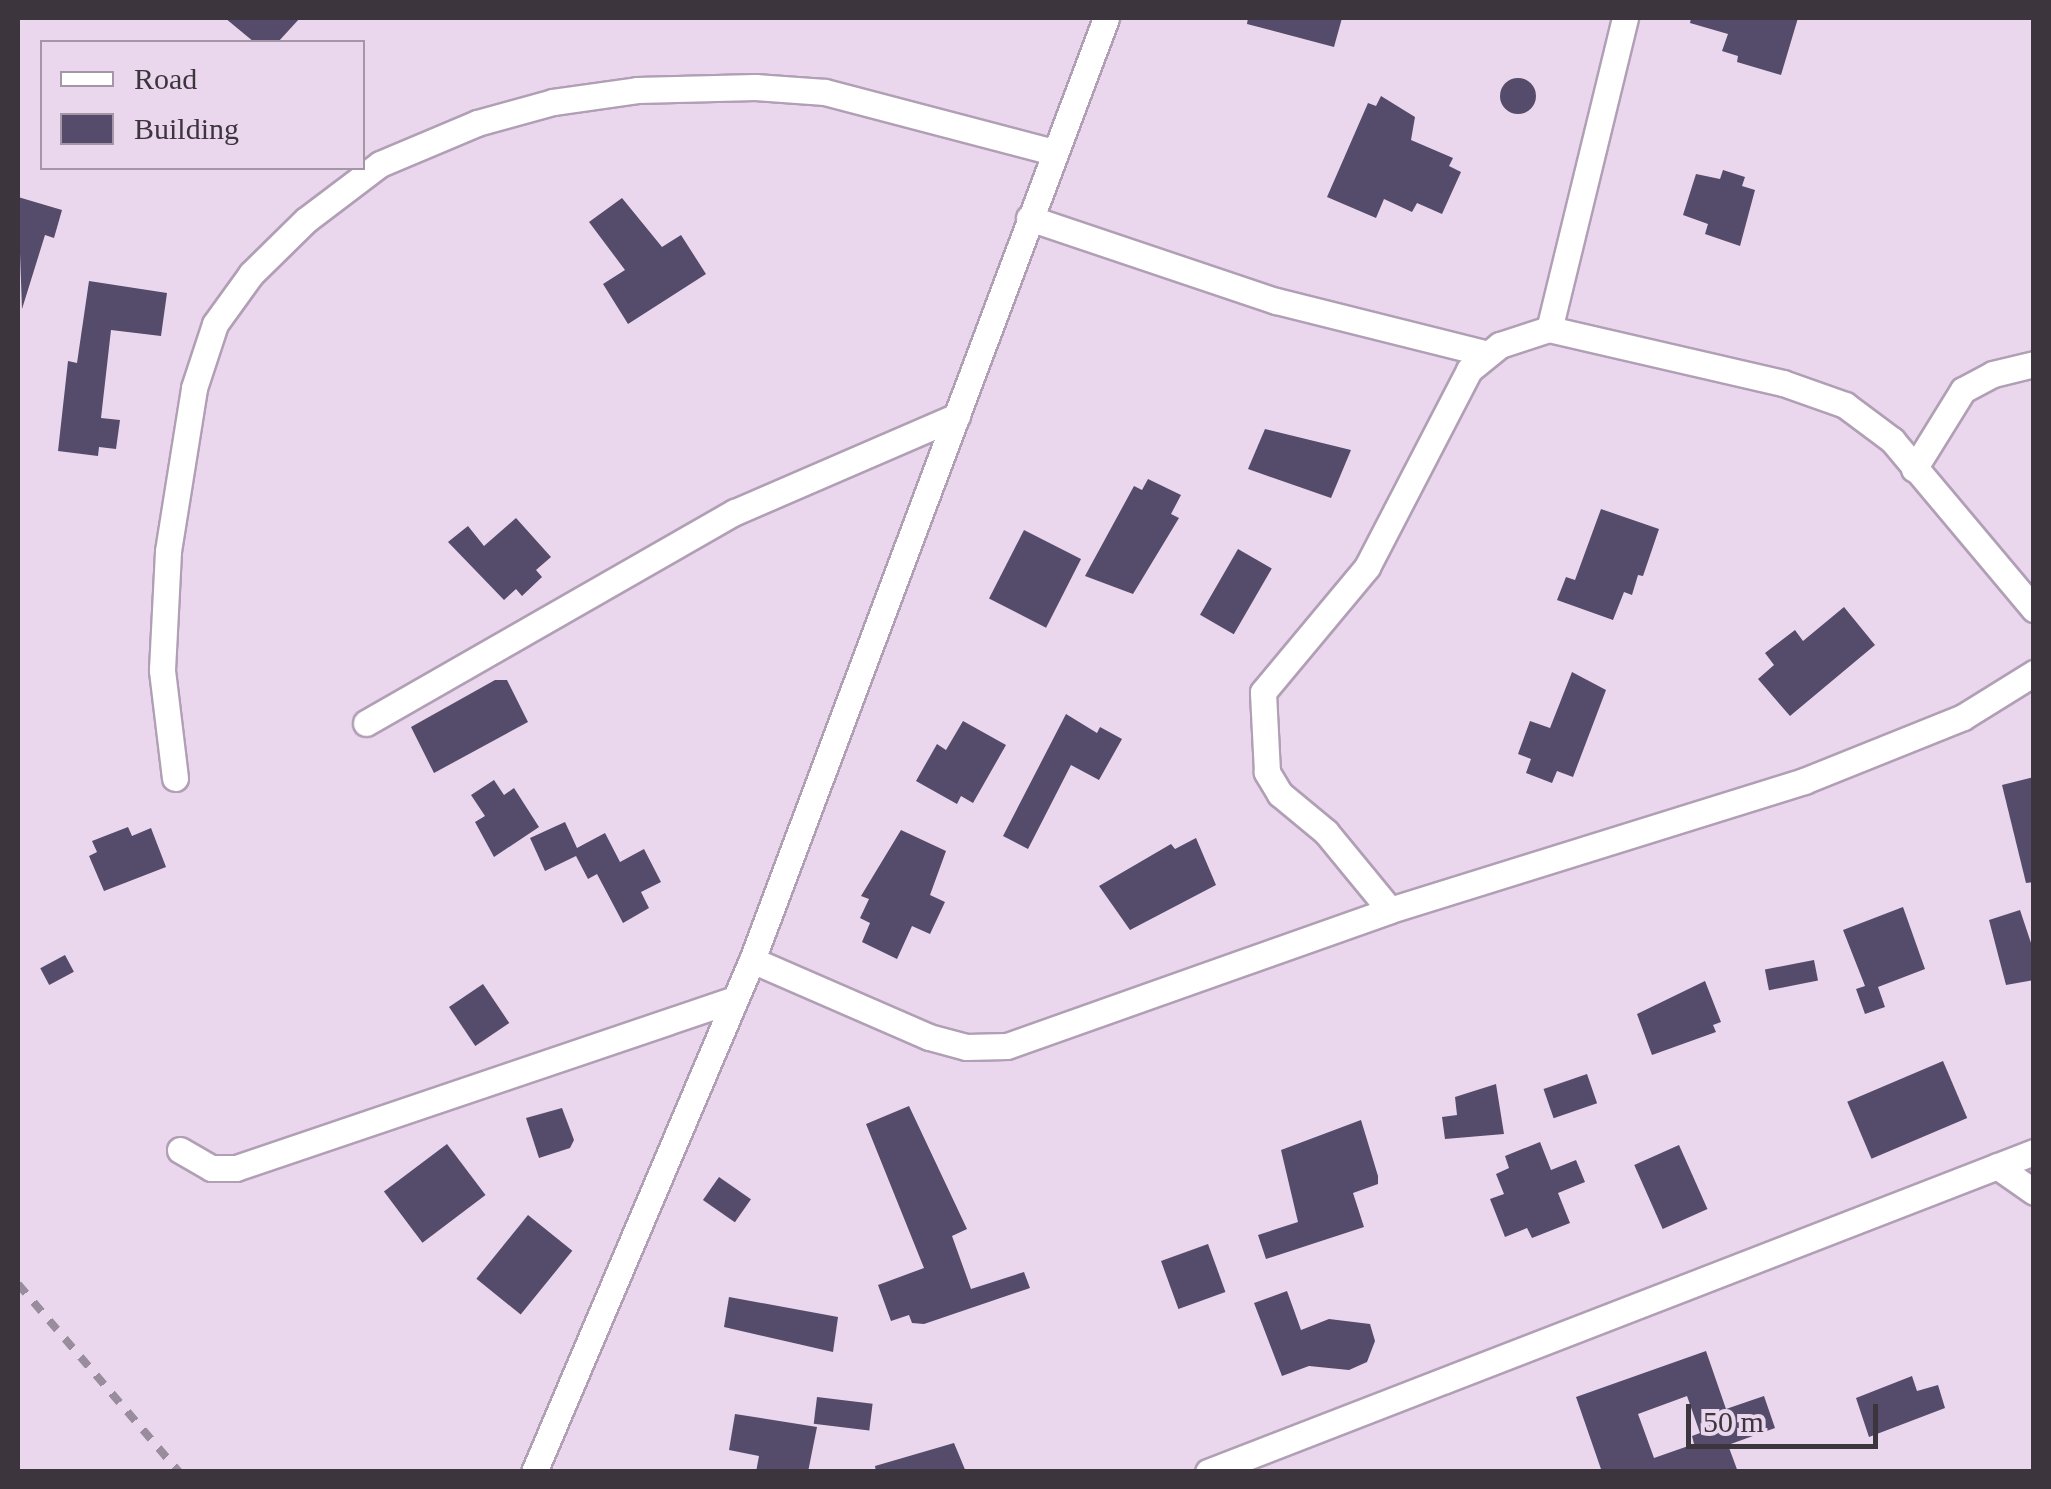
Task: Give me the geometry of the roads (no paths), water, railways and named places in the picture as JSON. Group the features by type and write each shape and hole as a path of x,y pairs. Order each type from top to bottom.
{"street":[{"path":"534,1472 752,960 1106,18"},
{"path":"1550,329 1625,18"},
{"path":"174,778 162,670 168,551 194,388 215,324 250,274 306,220 380,164 477,123 553,102 637,90 755,87 825,92 1053,152"},
{"path":"1029,218 1276,301 1485,353"},
{"path":"1390,910 1326,832 1280,794 1267,772 1262,692 1333,616 1367,567 1469,370 1485,353 1550,329 1782,383 1844,405 1892,440 2034,610"},
{"path":"1914,470 1963,390 1993,374 2034,364"},
{"path":"366,723 735,512 957,416"},
{"path":"752,960 929,1037 966,1047 1008,1046 1390,910 1804,781 1936,729 2034,673"},
{"path":"180,1150 212,1168 236,1168 735,999"},
{"path":"1208,1472 2034,1152"},
{"path":"1996,1166 2034,1192"}],"railway":[{"path":"18,1284 179,1472"}]}
